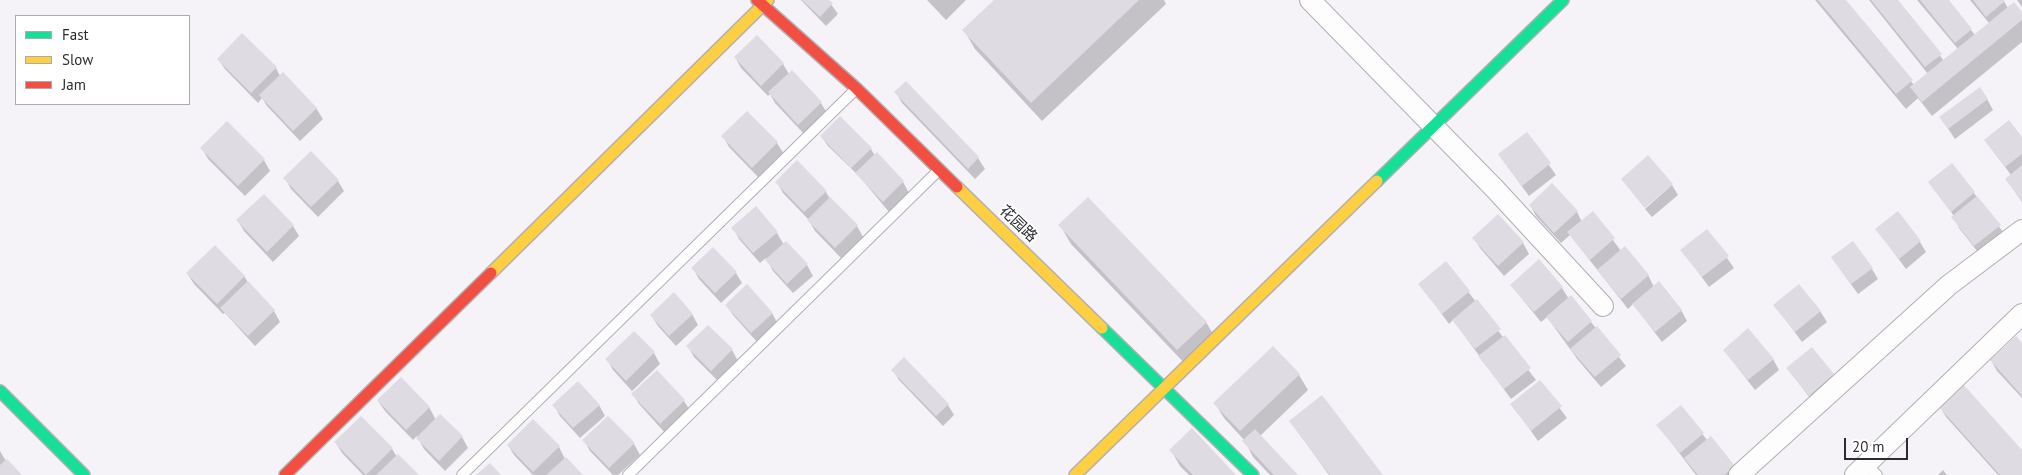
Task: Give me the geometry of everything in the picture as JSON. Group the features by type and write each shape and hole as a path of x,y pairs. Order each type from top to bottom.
{"street":[{"path":"1310,0 1495,188 1603,306"},
{"path":"1075,475 1563,0"},
{"path":"285,475 762,2"},
{"name":"花园路","path":"762,2 856,88 940,169 1252,475"},
{"path":"1739,475 1949,285 2022,230"},
{"path":"1866,471 2022,314"},
{"path":"0,391 84,475"}],"lane":[{"path":"462,475 856,88"},
{"path":"628,475 940,169"}],"building":[{"path":"802,0 829,0 833,3 820,17"},
{"path":"994,0 1139,0 1031,103 962,30"},
{"path":"1818,0 1846,0 1913,80 1896,94"},
{"path":"1871,0 1898,0 1942,54 1925,67"},
{"path":"1920,0 1949,0 1972,29 1955,43"},
{"path":"1973,0 2004,0 2005,1 1986,17"},
{"path":"2014,2 2022,12 2022,20 1922,102 1910,87"},
{"path":"242,33 277,67 251,93 217,59"},
{"path":"757,35 784,63 761,86 734,57"},
{"path":"792,70 822,102 798,125 768,92"},
{"path":"283,72 317,108 293,131 259,95"},
{"path":"906,81 979,157 968,169 894,92"},
{"path":"1980,87 1988,99 1948,129 1939,117"},
{"path":"747,111 778,142 752,168 721,136"},
{"path":"840,116 872,148 851,168 820,136"},
{"path":"2009,120 2022,137 2022,154 2005,167 1984,140"},
{"path":"227,121 265,159 238,186 200,148"},
{"path":"1527,132 1551,163 1522,186 1498,154"},
{"path":"311,151 339,180 311,207 283,178"},
{"path":"877,152 904,181 883,202 855,173"},
{"path":"1648,155 1673,184 1645,208 1621,179"},
{"path":"797,160 827,191 804,212 775,182"},
{"path":"1952,163 1975,192 1951,212 1928,182"},
{"path":"2022,165 2022,201 2005,179"},
{"path":"1552,183 1578,211 1554,233 1529,205"},
{"path":"264,194 294,225 267,252 236,220"},
{"path":"1977,196 2001,225 1974,246 1951,217"},
{"path":"830,197 858,225 835,248 807,220"},
{"path":"1088,197 1207,322 1177,350 1058,225"},
{"path":"756,206 778,232 753,253 731,228"},
{"path":"1593,211 1615,238 1590,260 1567,232"},
{"path":"1898,211 1921,241 1899,259 1875,229"},
{"path":"1498,214 1524,242 1498,266 1472,238"},
{"path":"1707,229 1729,256 1702,277 1680,250"},
{"path":"786,241 808,264 787,284 765,260"},
{"path":"1853,241 1873,268 1851,284 1831,257"},
{"path":"215,245 245,276 217,304 186,273"},
{"path":"1625,246 1649,275 1621,299 1597,270"},
{"path":"713,247 737,272 715,293 691,268"},
{"path":"1539,259 1563,287 1534,312 1510,285"},
{"path":"1446,261 1470,291 1442,314 1418,284"},
{"path":"248,281 275,310 248,336 220,308"},
{"path":"1659,281 1682,310 1655,332 1632,304"},
{"path":"747,284 773,313 751,333 725,305"},
{"path":"1799,284 1821,311 1795,332 1773,305"},
{"path":"674,292 693,314 669,336 650,315"},
{"path":"1571,295 1592,321 1568,342 1546,317"},
{"path":"1477,299 1501,329 1475,349 1452,320"},
{"path":"708,325 733,349 711,371 686,346"},
{"path":"1597,326 1621,355 1595,377 1570,349"},
{"path":"1748,328 1774,359 1748,380 1723,350"},
{"path":"634,331 655,352 626,381 605,359"},
{"path":"1505,335 1531,368 1504,389 1478,356"},
{"path":"2016,336 2022,343 2022,396 1990,360"},
{"path":"1273,346 1300,374 1240,431 1213,403"},
{"path":"1812,347 1834,374 1809,396 1786,368"},
{"path":"904,357 949,404 936,416 891,370"},
{"path":"657,370 685,400 660,424 631,394"},
{"path":"401,377 430,407 406,430 377,400"},
{"path":"1540,380 1562,406 1531,431 1510,404"},
{"path":"578,381 600,405 573,428 552,405"},
{"path":"1963,384 2022,450 2022,475 2000,475 1938,406"},
{"path":"1322,395 1383,475 1330,475 1289,421"},
{"path":"1681,405 1704,433 1680,453 1656,425"},
{"path":"440,414 463,436 439,461 416,438"},
{"path":"361,416 393,448 366,475 334,442"},
{"path":"608,416 635,443 609,468 582,440"},
{"path":"533,419 560,446 533,472 507,445"},
{"path":"1192,428 1236,475 1193,475 1169,450"},
{"path":"1255,429 1298,475 1274,475 1242,441"},
{"path":"1711,436 1735,466 1724,475 1698,475 1684,458"},
{"path":"398,454 419,475 376,475"},
{"path":"566,457 583,475 546,475"},
{"path":"7,459 22,475 0,475 0,465"},
{"path":"490,463 501,475 476,475"}],"traffic: fast":[{"path":"1377,181 1563,0"},
{"path":"1102,328 1253,475"},
{"path":"0,391 84,475"}],"traffic: slow":[{"path":"491,273 768,0"},
{"path":"1075,475 1377,181"},
{"path":"957,187 1102,328"}],"traffic: jam":[{"path":"757,0 856,88 957,187"},
{"path":"285,475 491,273"}]}
